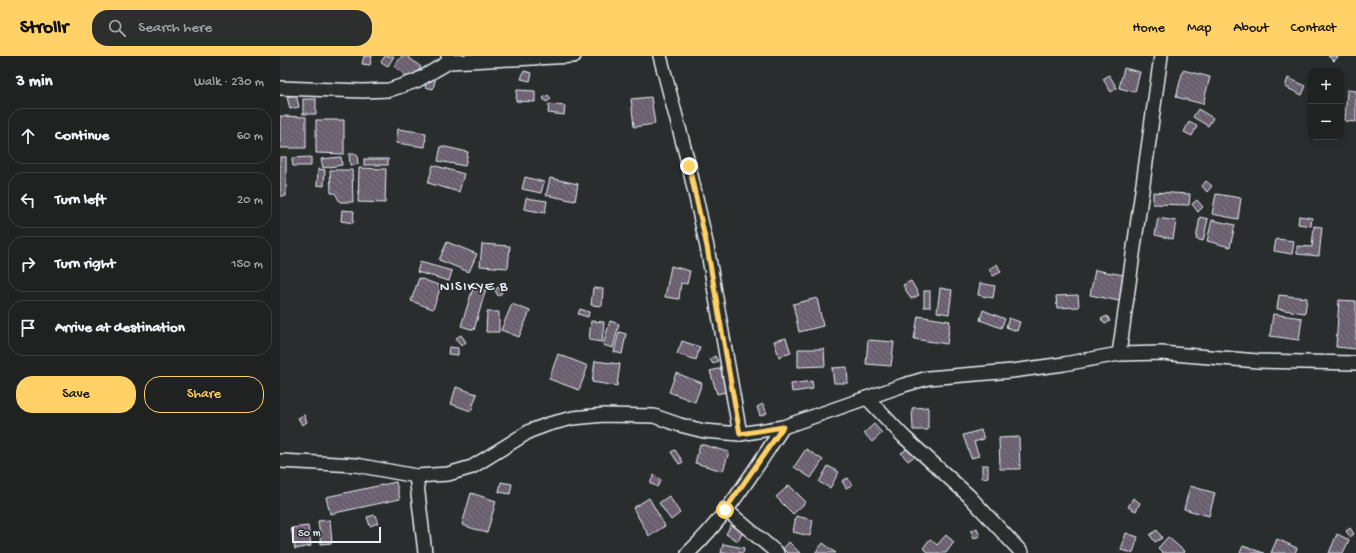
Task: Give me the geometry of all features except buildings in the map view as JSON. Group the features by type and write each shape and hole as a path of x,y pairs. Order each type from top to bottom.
{"street":[{"path":"280,88 363,91 390,90 416,82 448,59 574,56"},
{"path":"660,56 689,166 707,247 740,434"},
{"path":"1119,354 1161,56"},
{"path":"280,461 356,465 416,476 448,474 472,467 530,431 549,424 573,418 604,415 654,416 704,431 740,434 783,427 928,378 1012,371 1064,364 1119,354 1161,353 1258,361 1356,363"},
{"path":"866,398 903,436 968,495 1022,553"},
{"path":"688,553 699,543 725,510 783,427"},
{"path":"416,476 424,553"},
{"path":"725,510 776,553"}],"district":[{"name":"NISIKYE B","path":"474,285"}],"route":[{"path":"689,166 707,247 740,434 783,427 725,510"}]}
